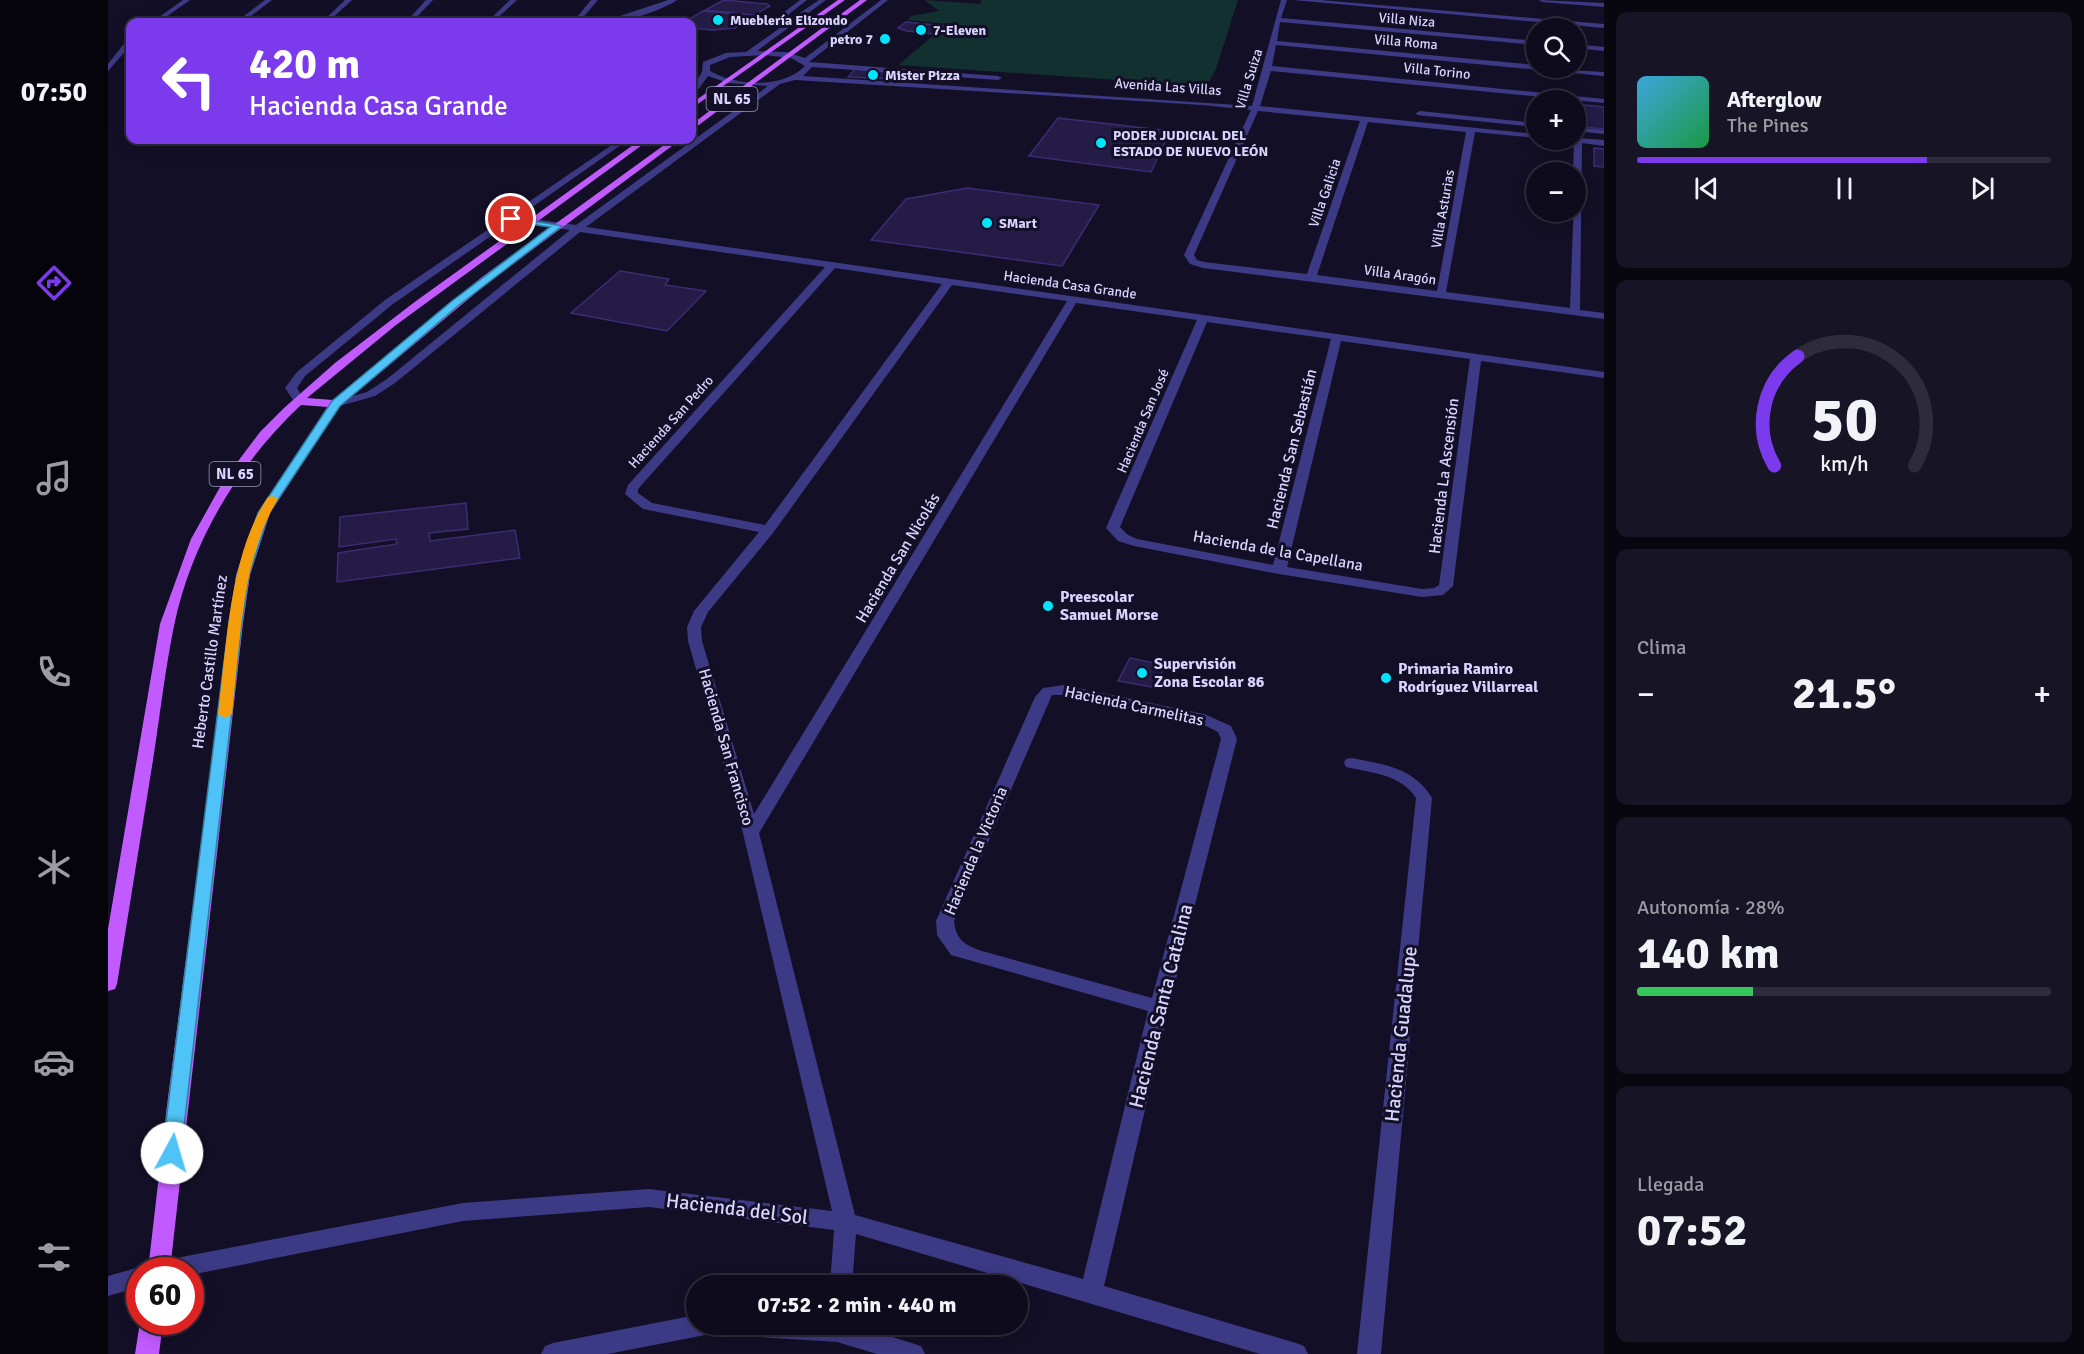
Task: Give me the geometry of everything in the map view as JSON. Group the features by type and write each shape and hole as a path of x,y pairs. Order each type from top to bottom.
{"main road":[{"name":"NL 65","path":"696,125 792,56 864,0"},
{"name":"NL 65","path":"696,103 838,1"},
{"name":"NL 65","path":"108,984 166,624 182,575 210,512 243,462 268,431 334,368 639,144"},
{"name":"Heberto Castillo Martínez","path":"160,1257 178,1095 243,575 264,513 336,404 455,303 671,144"},
{"path":"299,401 336,404"},
{"path":"147,1354 150,1335"}],"street":[{"path":"160,18 187,0"},
{"path":"244,18 269,0"},
{"path":"329,18 349,0"},
{"path":"413,18 430,0"},
{"path":"494,18 514,0"},
{"path":"579,18 595,0"},
{"path":"621,18 674,0"},
{"path":"791,23 786,18 786,13 804,0"},
{"path":"749,53 823,0"},
{"path":"807,62 885,0"},
{"name":"Villa Suiza","path":"1193,262 1189,255 1256,107 1257,97 1268,68 1276,20 1284,0"},
{"path":"1296,0 1604,26"},
{"path":"1542,0 1604,5"},
{"name":"Villa Niza","path":"1276,20 1526,42"},
{"name":"Villa Roma","path":"1273,43 1526,66"},
{"path":"108,69 126,47"},
{"path":"1586,47 1604,49"},
{"path":"696,88 706,72 704,68 711,61 749,53 792,56 807,62 1005,79"},
{"path":"796,78 808,69 807,62"},
{"name":"Villa Torino","path":"1268,68 1604,101"},
{"name":"Avenida Las Villas","path":"706,72 726,81 753,84 796,78 992,88 1256,107 1526,135"},
{"name":"Villa Roma","path":"1586,72 1604,74"},
{"path":"696,142 778,82"},
{"path":"1247,96 1269,98"},
{"path":"1408,112 1526,124"},
{"name":"Villa Galicia","path":"1311,277 1365,118"},
{"name":"Villa Asturias","path":"1441,294 1472,129"},
{"path":"1586,130 1604,132"},
{"path":"1586,141 1604,143"},
{"path":"299,401 291,388 301,374 388,302 618,144"},
{"path":"336,404 371,394 391,381 579,228 693,144"},
{"path":"1575,150 1575,312"},
{"name":"Hacienda Casa Grande","path":"511,219 1604,375"},
{"name":"Villa Aragón","path":"1193,262 1604,316"},
{"name":"Hacienda San Pedro","path":"768,530 648,507 631,494 632,488 832,266"},
{"name":"Hacienda San Francisco","path":"842,1275 846,1222 751,833 695,641 694,627 701,612 768,530 948,283"},
{"name":"Hacienda San Nicolás","path":"751,833 1073,300"},
{"name":"Hacienda San José","path":"1117,534 1113,528 1203,319"},
{"name":"Hacienda San Sebastián","path":"1279,570 1336,337"},
{"name":"Hacienda La Ascensión","path":"1435,593 1443,591 1446,586 1476,357"},
{"name":"Hacienda de la Capellana","path":"1117,534 1134,542 1279,570 1435,593"},
{"name":"Hacienda Carmelitas","path":"1048,691 1064,690 1204,719 1218,724"},
{"name":"Hacienda la Victoria","path":"1048,691 1043,697 945,921 946,935 958,950 1159,1007"},
{"name":"Hacienda Santa Catalina","path":"1090,1292 1159,1007 1229,739 1225,729 1218,724"},
{"name":"Hacienda Guadalupe","path":"1352,763 1389,771 1409,780 1420,789 1424,798 1369,1354"},
{"name":"Hacienda del Sol","path":"204,1263 463,1212 649,1198 846,1222 1296,1354"},
{"path":"108,1286 126,1281"},
{"path":"553,1354 686,1328"},
{"path":"858,1335 913,1354"}],"green space":[{"path":"924,0 980,4 982,0 1238,0 1216,69 1207,86 898,65 947,24 908,20 911,16 939,11"}],"building":[{"path":"724,0 770,6 754,15 705,10"},
{"name":"Mueblería Elizondo","path":"703,11 755,16 735,28 713,30 696,28 696,18 691,18"},
{"name":"7-Eleven","path":"906,22 945,26 933,34 898,28"},
{"name":"Mister Pizza","path":"855,69 898,73 894,79 848,77"},
{"path":"1586,105 1604,107 1604,129 1586,127"},
{"name":"PODER JUDICIAL DEL ESTADO DE NUEVO LEÓN","path":"1058,118 1170,131 1151,172 1029,156"},
{"path":"1594,148 1604,149 1604,167 1594,166"},
{"name":"SMart","path":"967,188 1099,205 1062,266 871,240 906,199"},
{"path":"620,271 669,279 665,285 706,291 667,331 571,313"},
{"path":"466,503 468,529 429,533 430,541 515,530 520,558 337,582 338,553 397,544 396,539 339,547 340,517"},
{"name":"Supervisión Zona Escolar 86","path":"1130,658 1164,665 1157,688 1118,681"}],"slow traffic":[{"path":"225,714 243,575 264,513 272,499"}],"place":[{"name":"Mueblería Elizondo","path":"718,20"},
{"name":"7-Eleven","path":"921,30"},
{"name":"petro 7","path":"885,39"},
{"name":"Mister Pizza","path":"873,75"},
{"name":"PODER JUDICIAL DEL ESTADO DE NUEVO LEÓN","path":"1101,143"},
{"name":"SMart","path":"987,223"},
{"name":"Preescolar Samuel Morse","path":"1048,606"},
{"name":"Supervisión Zona Escolar 86","path":"1142,673"},
{"name":"Primaria Ramiro Rodríguez Villarreal","path":"1386,678"}],"route":[{"path":"172,1153 236,623 243,575 264,513 336,404 455,303 558,226 511,219"}]}
